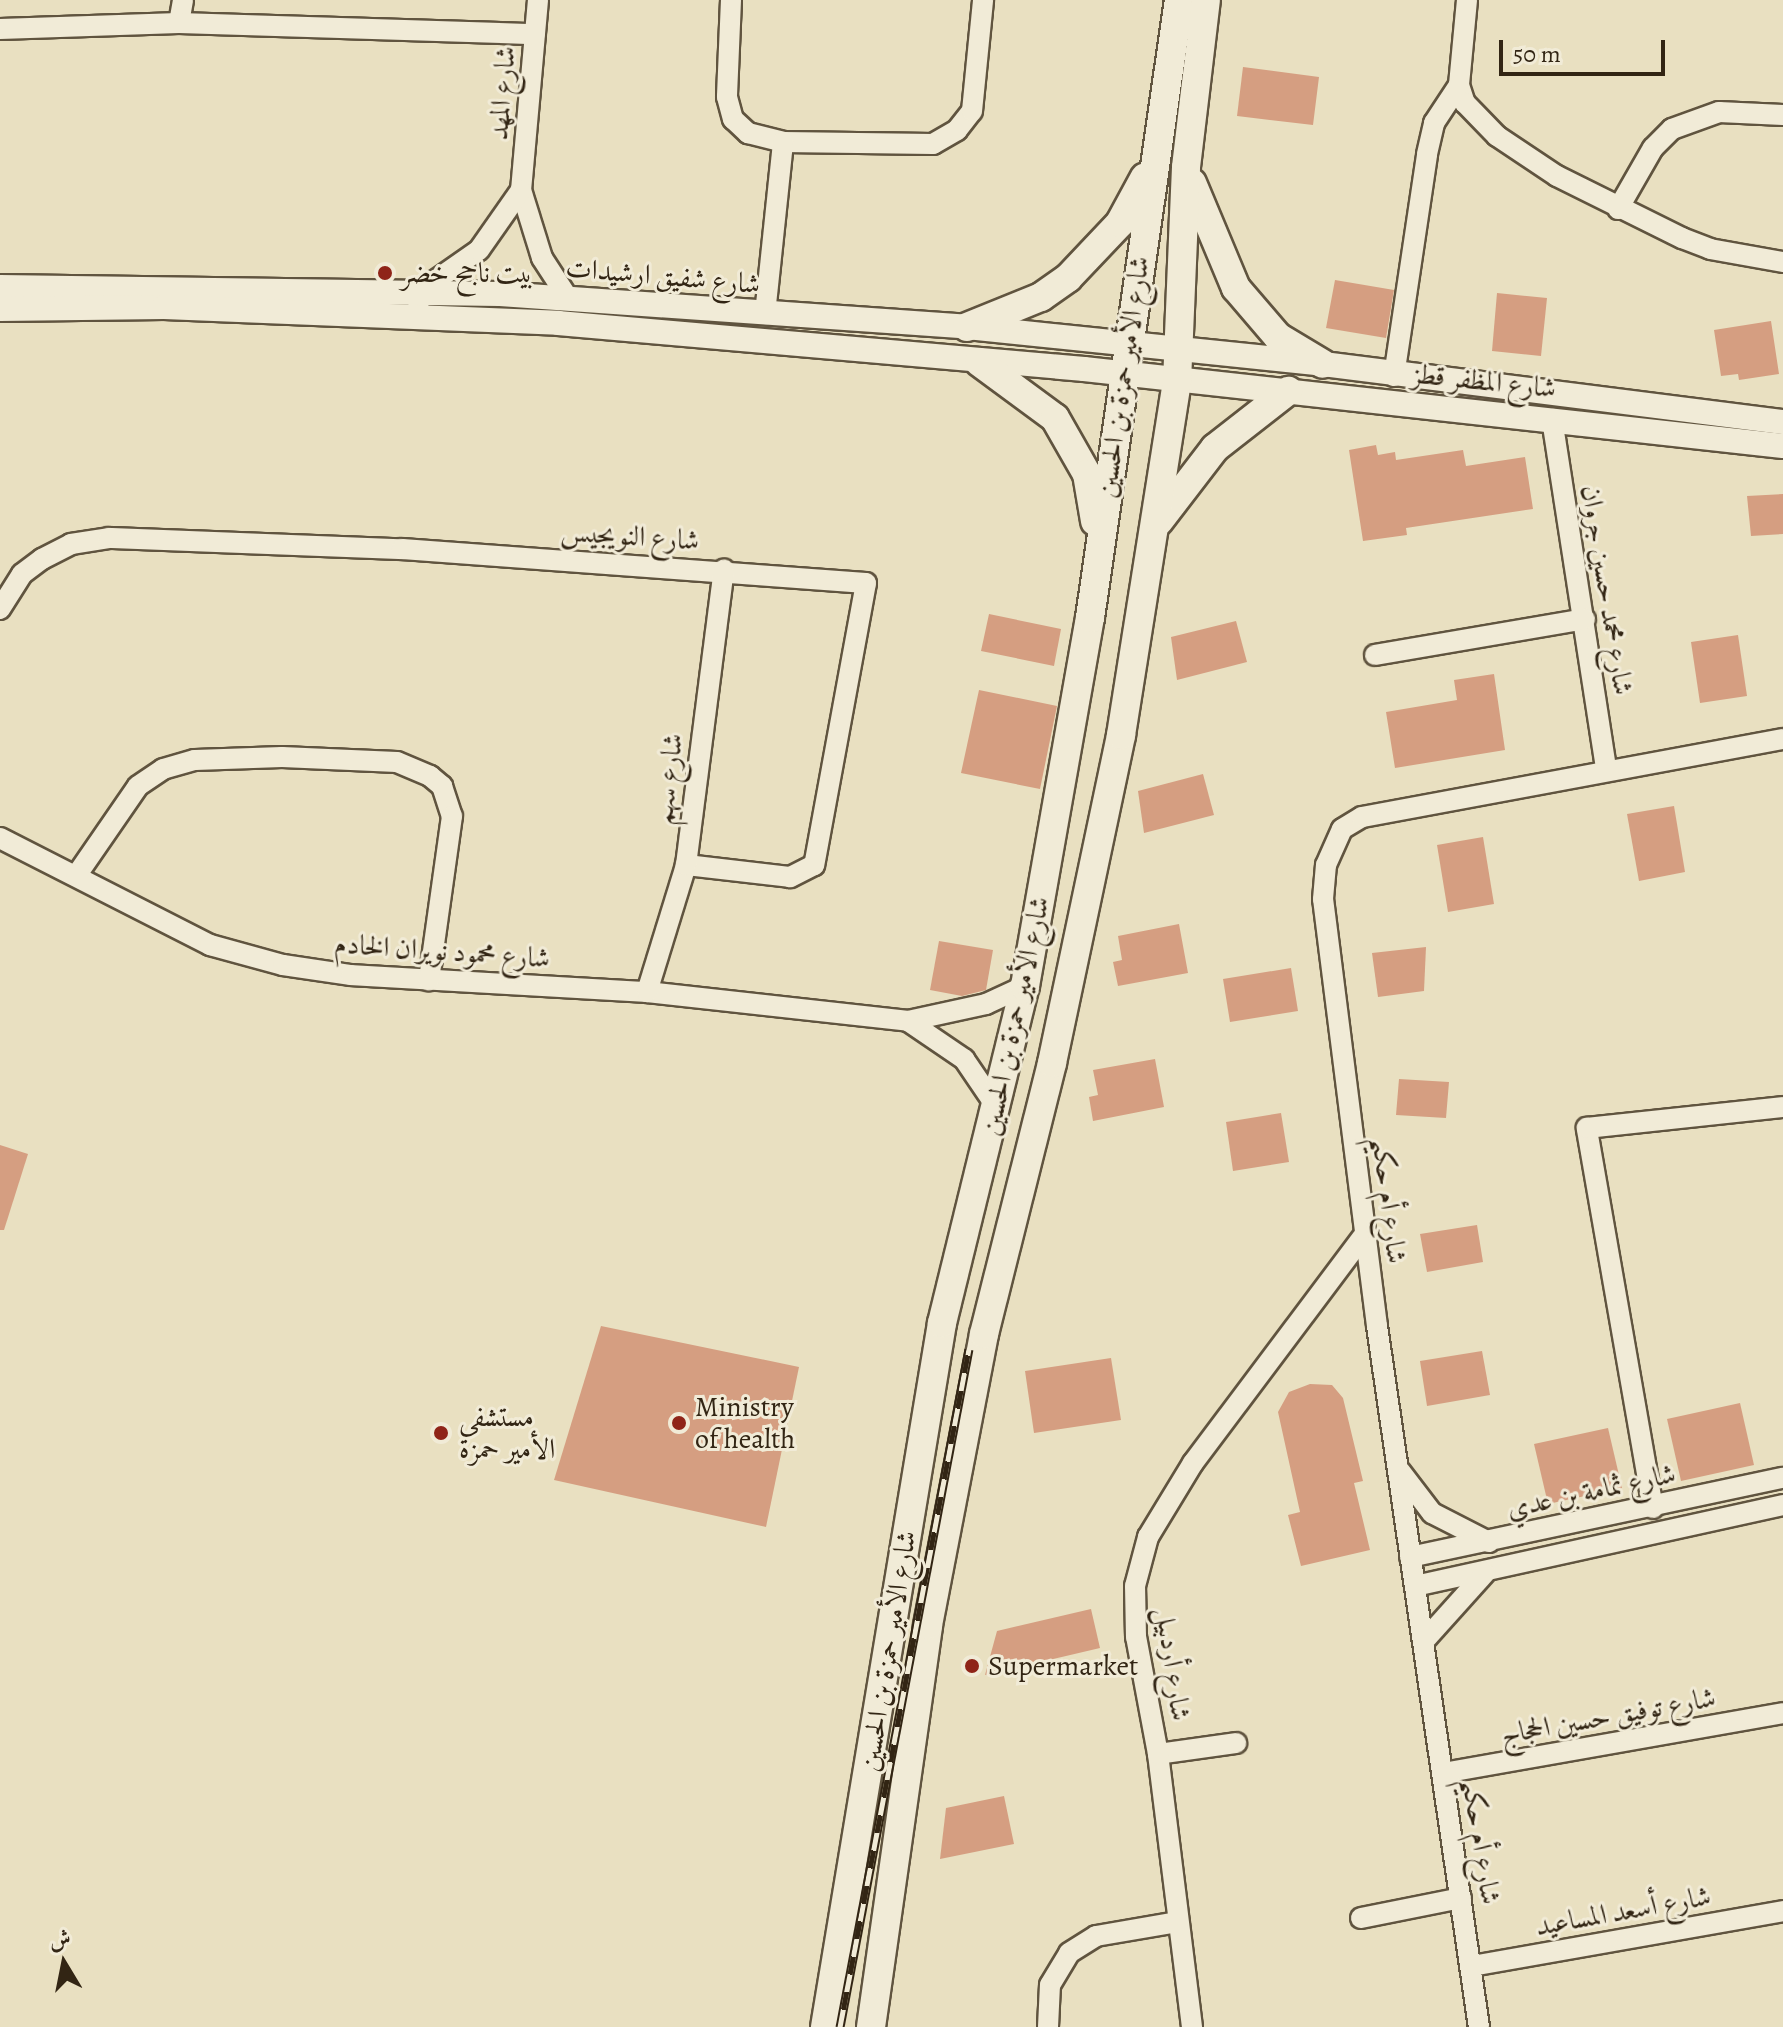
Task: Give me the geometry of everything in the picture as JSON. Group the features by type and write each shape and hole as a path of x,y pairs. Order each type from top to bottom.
{"main road":[{"name":"شارع الأمير حمزة بن الحسين","path":"825,2027 942,1323 1025,986 1097,566 1153,162 1192,4"},
{"name":"شارع الأمير حمزة بن الحسين","path":"871,2027 928,1625 984,1334 1052,1063 1103,823 1177,382 1192,4"},
{"path":"967,327 1041,297 1089,260 1120,223 1153,162"},
{"path":"1186,167 1207,229 1236,288 1278,337 1323,364"},
{"path":"979,362 1055,418 1068,437 1094,504 1097,566"},
{"path":"1153,532 1215,448 1288,391"}],"street":[{"path":"179,23 183,0"},
{"name":"شارع المهد","path":"538,0 521,190 542,258 568,298"},
{"path":"731,0 726,64 733,119 748,133 783,142 933,144 957,130 972,111 977,88 983,0"},
{"path":"1467,0 1459,85 1465,103 1497,136 1618,209 1710,249 1783,262"},
{"path":"0,29 179,23 535,34"},
{"path":"1394,376 1427,154 1434,123 1459,85"},
{"path":"1618,209 1653,148 1672,129 1719,112 1783,115"},
{"path":"765,314 783,142"},
{"name":"شارع المهد","path":"418,303 479,250 521,190"},
{"name":"شارع شفيق ارشيدات","path":"0,287 418,303 1177,382"},
{"name":"شارع شفيق ارشيدات","path":"0,309 568,298 967,327 1180,353"},
{"name":"شارع المظفر قطز","path":"1180,353 1323,364 1394,376 1783,422"},
{"name":"شارع المظفر قطز","path":"1177,382 1288,391 1783,446"},
{"name":"شارع محمد حسين جروان","path":"1552,419 1606,769"},
{"name":"شارع النويجيس","path":"0,609 22,574 42,559 71,544 109,538 724,569 866,583 814,865 790,877 686,865"},
{"name":"شارع سهم","path":"647,992 686,865 724,569"},
{"path":"1375,655 1585,619"},
{"name":"شارع أم حكيم","path":"1479,2027 1424,1641 1395,1463 1323,899 1326,865 1342,829 1362,817 1606,769 1783,739"},
{"path":"76,876 138,786 163,769 195,760 282,757 397,762 430,776 442,786 452,816 429,980"},
{"name":"شارع محمود نويران الخادم","path":"0,838 157,922 244,956 351,975 647,992 908,1021 986,1004 1025,986"},
{"name":"شارع محمود نويران الخادم","path":"908,1021 964,1059 996,1106"},
{"path":"1653,1508 1587,1128 1783,1107"},
{"name":"شارع أردبيل","path":"1192,2027 1158,1754 1136,1637 1135,1586 1148,1537 1193,1463 1365,1234"},
{"path":"1395,1463 1432,1513 1489,1542"},
{"name":"شارع ثمامة بن عدي","path":"1410,1557 1653,1508 1783,1478"},
{"name":"شارع ثمامة بن عدي","path":"1415,1586 1783,1505"},
{"path":"1424,1641 1486,1572"},
{"name":"شارع توفيق حسين الحجاج","path":"1443,1773 1783,1713"},
{"path":"1158,1754 1236,1743"},
{"path":"1361,1918 1461,1898"},
{"name":"شارع أسعد المساعيد","path":"1472,1966 1783,1911"},
{"path":"1048,2027 1050,1985 1069,1953 1096,1936 1177,1922"}],"building":[{"path":"1243,67 1319,77 1313,125 1237,116"},
{"path":"1335,280 1394,290 1386,338 1326,328"},
{"path":"1497,293 1547,298 1541,356 1492,351"},
{"path":"1771,321 1779,374 1739,380 1738,374 1721,376 1714,330"},
{"path":"1376,445 1378,455 1395,452 1396,460 1463,450 1466,466 1525,457 1533,509 1406,528 1407,535 1363,541 1349,450"},
{"path":"1783,494 1783,534 1751,536 1747,496"},
{"path":"989,614 1061,629 1054,666 981,651"},
{"path":"1236,621 1247,662 1177,680 1171,637"},
{"path":"1738,635 1747,696 1700,703 1691,642"},
{"path":"1494,674 1505,750 1395,768 1386,712 1457,700 1454,680"},
{"path":"979,690 1057,706 1040,789 961,773"},
{"path":"1203,774 1214,815 1144,833 1138,791"},
{"path":"1674,806 1685,872 1639,881 1627,814"},
{"path":"1483,837 1494,904 1448,912 1437,845"},
{"path":"1179,924 1188,973 1118,986 1113,962 1122,960 1118,936"},
{"path":"939,941 993,950 986,990 962,996 930,990"},
{"path":"1426,947 1424,991 1378,997 1372,953"},
{"path":"1291,968 1298,1011 1230,1022 1223,979"},
{"path":"1155,1059 1164,1107 1093,1121 1089,1097 1098,1095 1093,1070"},
{"path":"1399,1079 1449,1082 1446,1118 1396,1115"},
{"path":"1281,1113 1289,1162 1233,1171 1226,1122"},
{"path":"0,1145 28,1154 4,1230 0,1230"},
{"path":"1477,1225 1483,1262 1427,1272 1420,1234"},
{"name":"Ministry of health","path":"601,1326 799,1367 766,1527 554,1480"},
{"path":"1482,1351 1490,1395 1427,1406 1420,1361"},
{"path":"1111,1358 1121,1420 1034,1433 1025,1371"},
{"path":"1310,1384 1332,1385 1343,1398 1363,1481 1354,1483 1370,1550 1301,1566 1288,1515 1300,1512 1278,1412 1289,1392"},
{"path":"1740,1403 1754,1465 1681,1481 1667,1419"},
{"path":"1608,1428 1622,1488 1548,1504 1534,1444"},
{"path":"1091,1609 1100,1648 985,1675 997,1631"},
{"path":"1004,1796 1014,1844 940,1859 946,1808"}],"railway":[{"path":"840,2027 969,1349"}],"place":[{"name":"بيت ناجح خضر","path":"385,273"},
{"name":"Ministry of health","path":"679,1423"},
{"name":"مستشفى الأمير حمزة","path":"441,1433"},
{"name":"Supermarket","path":"972,1666"}]}
